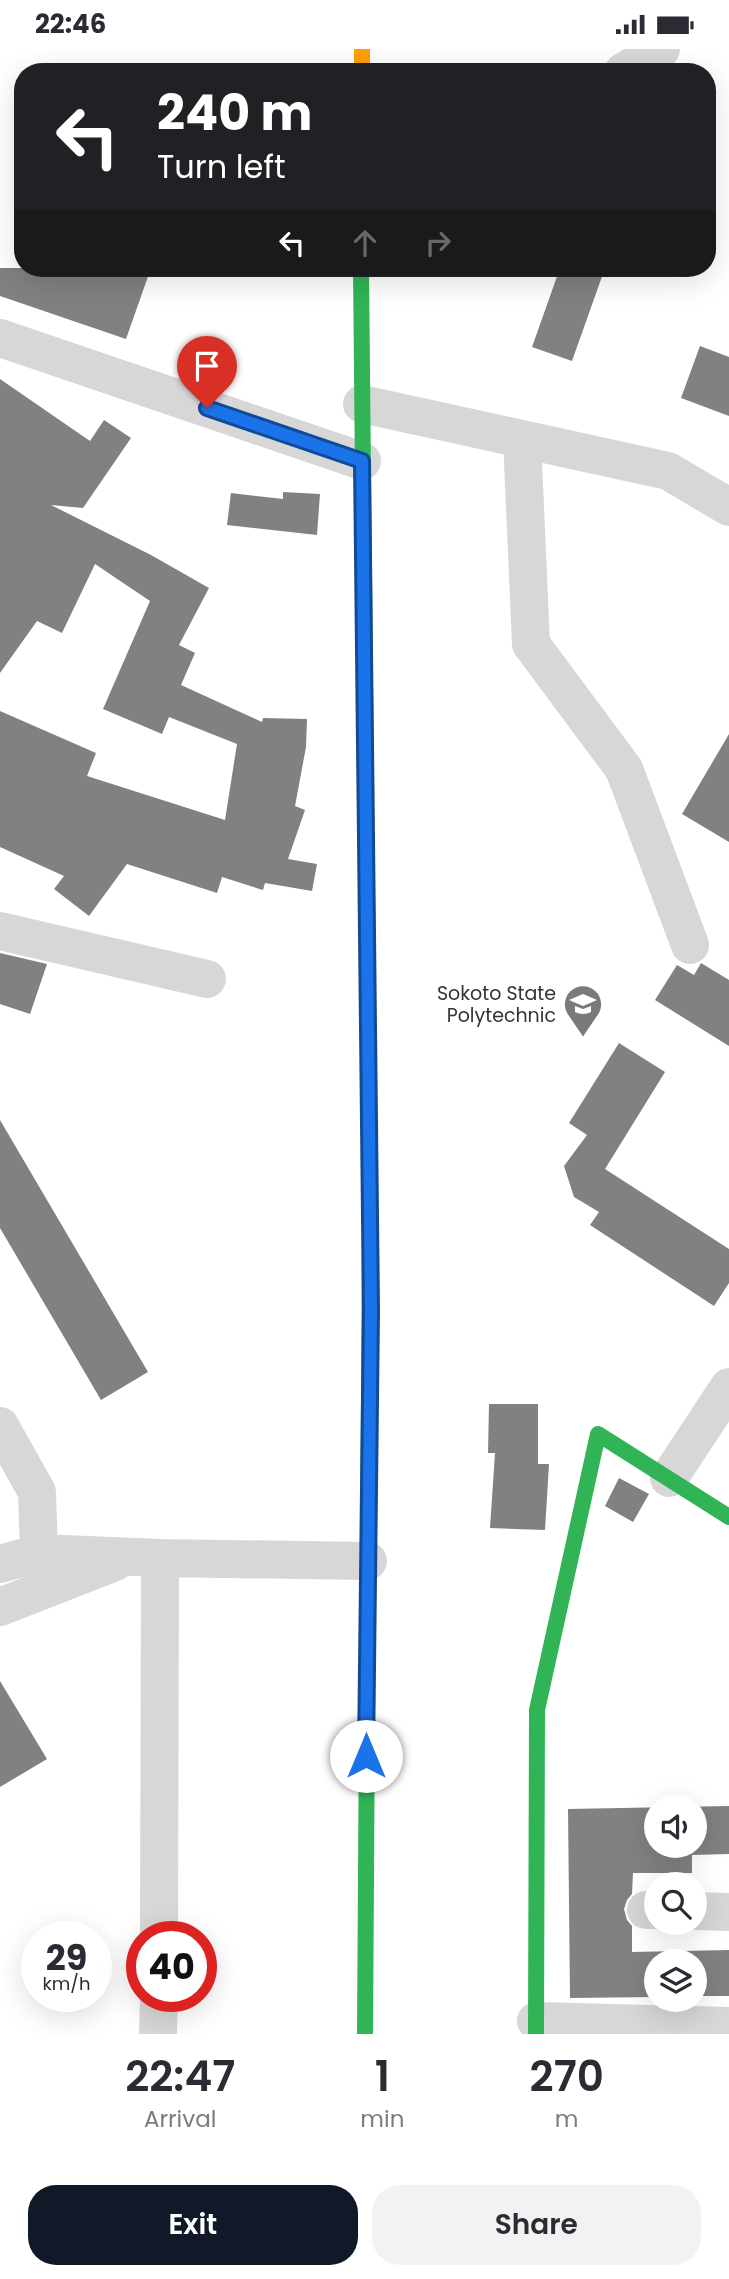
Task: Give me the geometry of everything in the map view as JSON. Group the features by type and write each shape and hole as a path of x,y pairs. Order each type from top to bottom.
{"street":[{"path":"638,63 661,49"},
{"path":"361,277 371,1311 365,2034"},
{"path":"0,338 362,461"},
{"path":"362,404 668,471 729,507"},
{"path":"522,439 531,644 624,769 690,945"},
{"path":"0,932 207,979"},
{"path":"669,1478 729,1387"},
{"path":"0,1426 37,1492 39,1553"},
{"path":"729,1517 598,1434 537,1710 536,2027 729,2027"},
{"path":"0,1564 39,1553 144,1558 368,1561"},
{"path":"0,1607 144,1558"},
{"path":"144,1558 158,1921"},
{"path":"707,1911 729,1912"},
{"path":"159,2012 159,2034"}],"building":[{"path":"0,268 14,268 14,277 148,277 126,339 0,296"},
{"path":"557,277 602,277 572,361 532,347"},
{"path":"700,346 729,357 729,416 681,398"},
{"path":"0,379 90,441 104,420 131,438 83,508 51,505 151,555 209,588 179,645 195,653 181,685 262,722 263,718 307,719 306,747 295,806 305,810 288,859 317,864 312,891 265,883 263,890 222,877 217,893 127,864 89,916 54,889 64,876 0,847 0,711 96,753 87,776 225,820 237,744 169,717 162,734 103,709 150,601 95,564 62,633 37,621 0,673"},
{"path":"283,492 320,494 317,535 227,525 231,493 283,499"},
{"path":"729,734 729,842 682,814"},
{"path":"0,953 47,964 30,1014 0,1004"},
{"path":"701,963 729,980 729,1046 655,1000 677,965 694,975"},
{"path":"619,1043 665,1072 605,1169 729,1249 729,1283 714,1306 590,1225 599,1212 574,1197 564,1166 587,1135 569,1123"},
{"path":"0,1120 148,1372 101,1400 0,1228"},
{"path":"489,1404 538,1404 538,1464 549,1464 545,1530 490,1528 495,1453 488,1453"},
{"path":"619,1478 649,1494 633,1522 605,1506"},
{"path":"0,1681 47,1759 0,1787"},
{"path":"707,1806 729,1806 729,1854 707,1855"},
{"path":"644,1808 644,1858 692,1858 692,1872 633,1873 632,1894 624,1909 632,1926 632,1952 644,1952 644,1997 570,1998 568,1809"},
{"path":"707,1950 729,1950 729,1996 707,1996"}],"traffic: fast":[{"path":"361,277 366,782"},
{"path":"365,2034 370,1232"},
{"path":"536,2034 537,1710 598,1434 729,1517"}],"traffic: slow":[{"path":"362,49 362,63"},
{"path":"366,782 370,1232"}],"place":[{"name":"Sokoto State Polytechnic","path":"583,1038"}],"route":[{"path":"207,408 362,461 371,1311 366,1756"}]}
